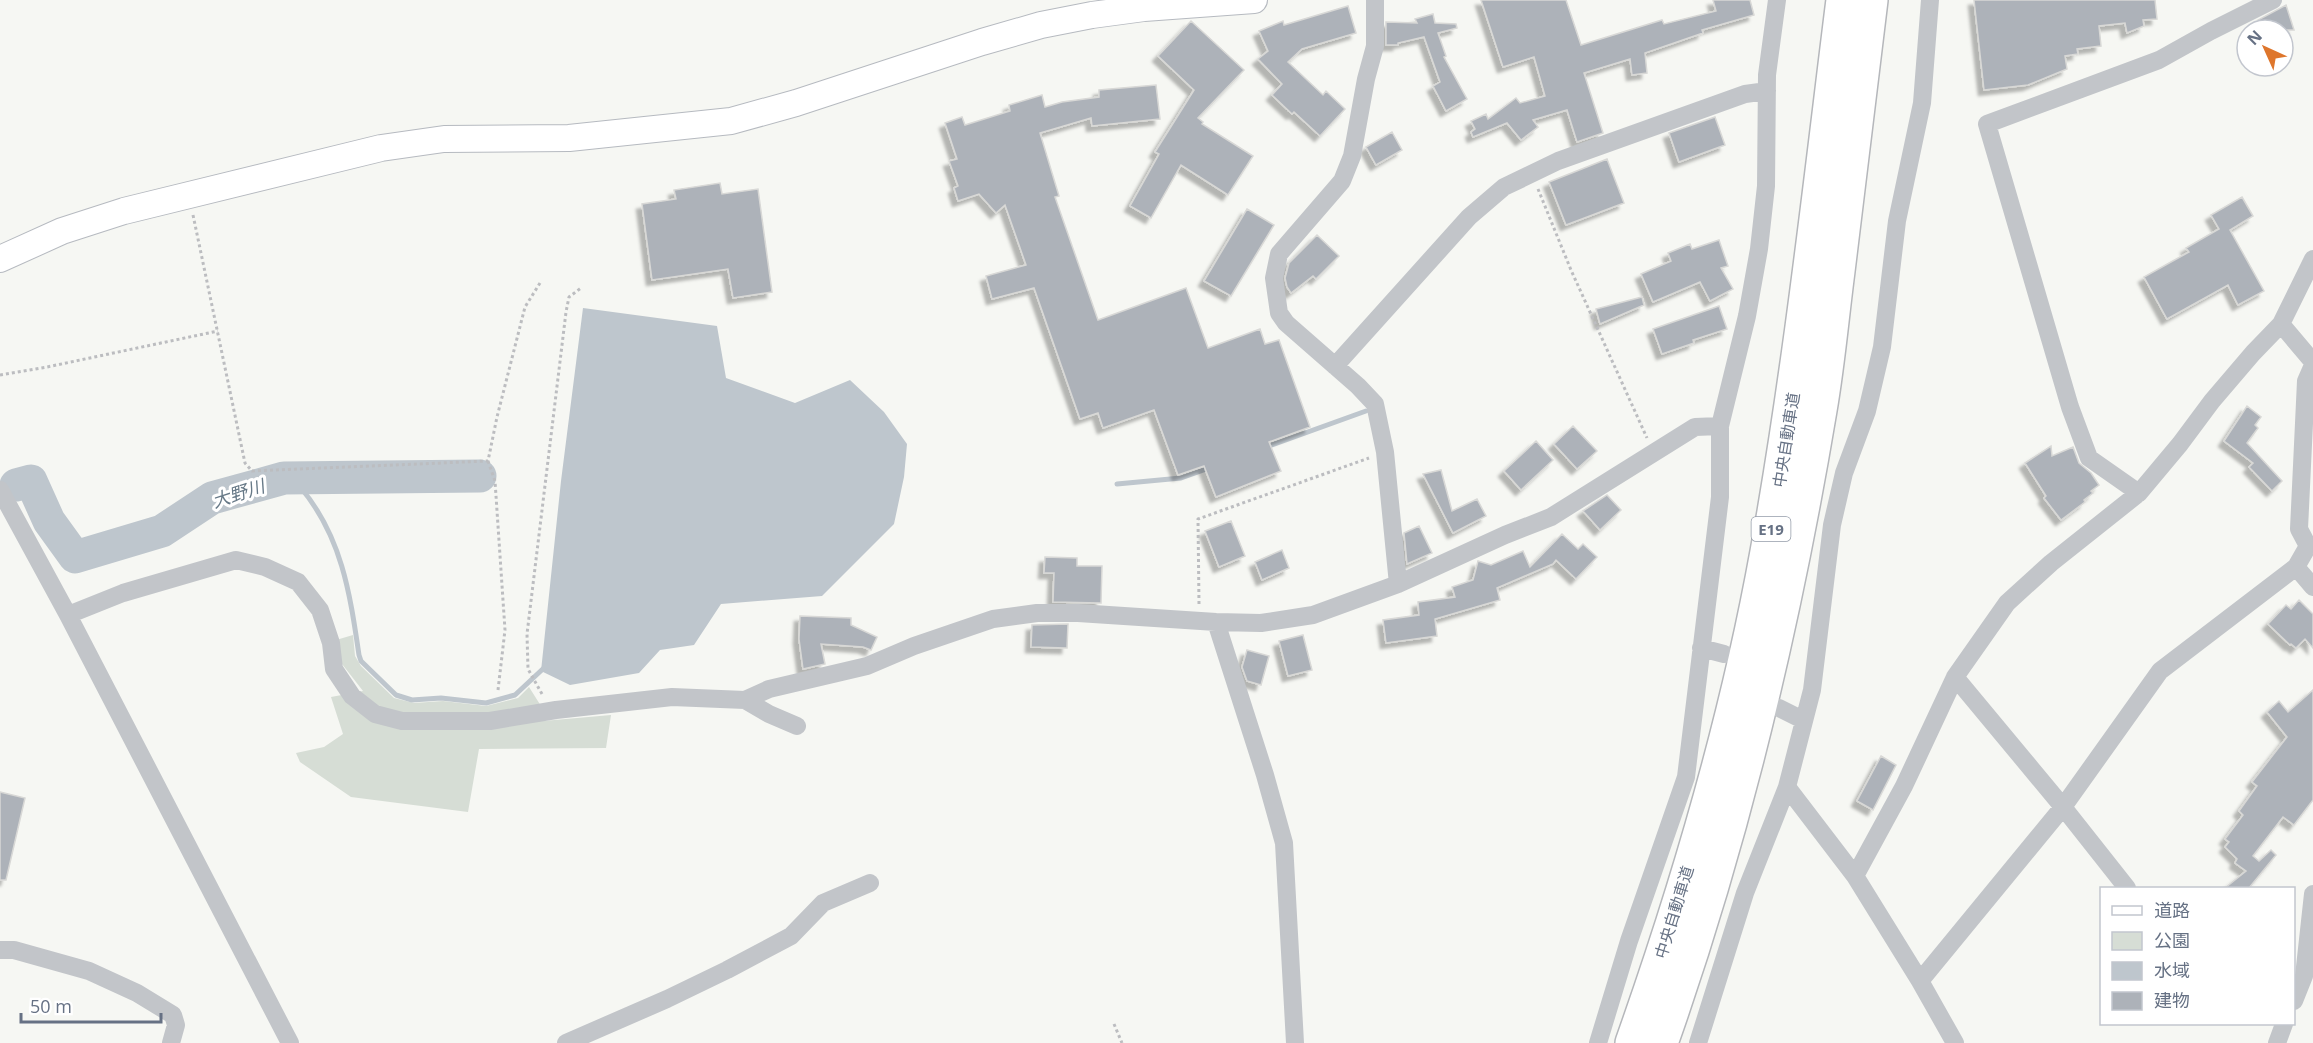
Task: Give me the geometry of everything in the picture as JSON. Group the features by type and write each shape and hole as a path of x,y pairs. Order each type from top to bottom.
{"highway":[{"name":"中央自動車道","path":"1632,1043 1708,804 1744,664 1767,555 1792,407 1843,0"},
{"name":"中央自動車道","path":"1661,1043 1734,808 1769,674 1794,558 1821,406 1871,0"}],"street":[{"path":"0,259 63,231 124,211 381,148 444,139 569,138 731,121 796,103 1041,25 1144,8 1254,0"},
{"path":"1375,0 1375,46 1366,79 1352,156 1342,181 1279,254 1274,278 1280,313 1286,323 1375,404 1385,453 1398,584"},
{"path":"1598,1043 1629,941 1686,777 1720,498 1720,426 1747,316 1759,249 1766,186 1767,91 1777,0"},
{"path":"1698,1043 1745,893 1787,787 1812,690 1832,525 1844,473 1867,411 1882,347 1897,221 1922,103 1930,0"},
{"path":"2139,494 2089,458 2070,407 1987,124 2159,60 2273,0"},
{"path":"1335,366 1469,217 1504,187 1557,161 1745,94 1767,91"},
{"path":"1855,876 1904,786 1955,677 2007,603 2051,563 2139,494 2225,385 2281,324 2313,259"},
{"path":"1920,981 2063,807 2160,671 2296,567 2311,546 2299,529 2306,381 2313,364 2281,324"},
{"path":"68,615 123,593 236,560 265,567 298,582 320,610 331,643 334,669 352,696 375,714 402,721 490,721 672,697 745,700 769,689 867,666 914,646 993,619 1037,613 1078,613 1261,623 1313,615 1398,584 1505,535 1551,517 1597,486 1695,427 1720,426"},
{"path":"0,490 68,615 290,1043"},
{"path":"2296,567 2313,587"},
{"path":"1208,621 1265,775 1284,843 1295,1043"},
{"path":"1701,648 1724,654"},
{"path":"1955,677 2126,887"},
{"path":"745,700 797,726"},
{"path":"1779,708 1803,720"},
{"path":"1787,787 1855,876 1920,981 1955,1043"},
{"path":"566,1043 667,999 736,965 791,936 823,903 870,883"},
{"path":"2295,998 2304,976 2313,894"},
{"path":"0,950 14,950 89,971 137,993 173,1015 176,1025 171,1043"},
{"path":"2277,1043 2283,1025"}],"path":[{"path":"1532,173 1571,270 1653,454"},
{"path":"189,195 245,464 252,471 488,461"},
{"path":"498,690 505,630 495,481 488,461 525,308 540,283"},
{"path":"538,690 528,669 527,634 566,312 569,297 581,288"},
{"path":"0,375 218,331"},
{"path":"1208,621 1198,519 1385,453"},
{"path":"1114,1024 1122,1043"}],"green space":[{"path":"353,635 355,656 361,666 394,698 414,703 443,701 486,706 518,698 529,687 541,706 543,721 611,715 606,748 479,749 468,812 351,797 300,762 296,753 324,747 343,734 331,697 363,691 342,664 336,640"}],"water":[{"path":"583,308 717,326 726,378 795,403 850,380 884,412 907,444 904,477 894,524 822,596 721,604 694,645 660,650 639,673 570,685 541,671 561,481"}],"building":[{"path":"1481,0 1566,0 1581,45 1662,20 1664,24 1716,11 1713,0 1750,0 1754,15 1702,30 1703,33 1645,53 1647,73 1632,75 1630,59 1584,73 1603,133 1577,142 1567,110 1533,120 1538,127 1521,140 1507,123 1473,137 1471,132 1475,129 1471,121 1486,114 1488,119 1516,98 1520,103 1545,96 1534,57 1503,67"},
{"path":"1974,0 2155,0 2157,19 2143,20 2144,26 2127,33 2125,23 2099,26 2101,46 2077,49 2078,54 2065,56 2067,69 2028,85 1984,90"},
{"path":"2286,5 2290,18 2262,18"},
{"path":"1348,6 1356,33 1302,49 1288,62 1323,95 1326,91 1345,109 1320,136 1272,95 1282,84 1258,59 1268,51 1259,31 1283,21 1284,25"},
{"path":"1433,14 1435,23 1456,24 1457,28 1438,33 1446,56 1444,57 1467,99 1446,111 1433,86 1440,82 1424,37 1398,43 1398,45 1386,45 1386,22 1417,23 1415,19"},
{"path":"1191,21 1244,70 1198,118 1203,122 1202,124 1253,156 1228,195 1181,165 1151,218 1130,206 1159,154 1155,152 1194,90 1158,56"},
{"path":"1156,85 1160,119 1092,126 1091,118 1040,133 1059,196 1055,197 1098,320 1186,288 1208,348 1260,329 1265,344 1279,340 1310,427 1269,442 1281,471 1216,497 1204,466 1178,475 1154,410 1103,428 1098,413 1080,419 1034,288 992,299 986,276 1026,265 1005,205 996,213 979,194 958,201 954,188 958,186 949,161 957,159 945,123 962,117 965,125 1010,111 1009,105 1042,95 1045,107 1062,102 1099,97 1099,90"},
{"path":"1715,117 1725,145 1679,162 1669,133"},
{"path":"1392,132 1402,150 1376,165 1366,147"},
{"path":"1607,159 1624,203 1566,225 1549,182"},
{"path":"720,183 722,194 758,189 772,292 733,298 728,269 652,280 642,204 676,199 674,190"},
{"path":"2242,197 2253,216 2230,230 2264,291 2238,305 2228,285 2167,319 2144,277 2189,252 2186,248 2219,229 2211,215"},
{"path":"1247,209 1274,225 1231,296 1204,281"},
{"path":"1317,235 1339,256 1316,279 1313,276 1291,293 1285,278 1289,263"},
{"path":"1719,240 1728,266 1721,268 1733,289 1710,301 1700,282 1653,302 1641,274 1671,261 1668,253 1690,244 1692,249"},
{"path":"1642,297 1644,305 1600,324 1596,309"},
{"path":"1719,306 1727,329 1693,340 1694,343 1662,354 1653,329"},
{"path":"2247,406 2261,417 2255,425 2258,428 2247,443 2282,481 2272,491 2249,467 2253,463 2224,441"},
{"path":"1573,426 1597,451 1577,469 1554,444"},
{"path":"1536,441 1553,460 1521,490 1504,471"},
{"path":"2051,446 2052,456 2073,447 2079,463 2091,473 2099,485 2091,491 2093,493 2084,500 2085,502 2061,520 2044,498 2046,496 2025,463"},
{"path":"1441,470 1452,511 1477,499 1486,516 1453,533 1423,474"},
{"path":"1607,495 1621,510 1600,530 1583,511"},
{"path":"1231,521 1245,556 1219,567 1205,531"},
{"path":"1419,526 1432,553 1407,564 1404,533"},
{"path":"1562,534 1578,549 1583,544 1597,557 1576,579 1556,560 1553,564 1497,588 1500,600 1435,619 1437,636 1386,643 1383,620 1419,615 1418,602 1455,597 1452,587 1473,580 1478,561 1491,565 1523,551 1530,567"},
{"path":"1282,550 1289,568 1262,580 1255,562"},
{"path":"1045,557 1077,558 1077,566 1102,566 1101,603 1053,602 1054,573 1044,573"},
{"path":"2299,600 2313,614 2313,648 2305,639 2296,648 2290,645 2268,624 2286,605 2291,609"},
{"path":"800,616 851,618 851,625 877,637 871,650 863,647 821,644 825,664 803,669 799,639"},
{"path":"1068,624 1067,648 1031,647 1032,625"},
{"path":"1303,635 1312,670 1288,676 1279,641"},
{"path":"1247,650 1269,656 1261,685 1247,681 1242,667"},
{"path":"2313,690 2313,800 2294,825 2283,817 2253,856 2259,861 2271,850 2276,855 2250,887 2226,887 2246,871 2235,863 2237,859 2225,847 2229,842 2225,839 2243,815 2239,811 2257,786 2252,782 2287,737 2267,712 2279,701 2288,712"},
{"path":"1881,756 1896,765 1873,810 1857,801"},
{"path":"0,792 25,798 6,880 0,880"}],"waterway":[{"path":"1266,447 1366,411"},
{"path":"1117,484 1181,478 1212,467"},
{"name":"大野川","path":"16,485 31,481 49,521 75,557 162,531 212,498 284,478 480,476"},
{"path":"284,478 291,487 301,488 315,507 335,546 348,588 361,661 396,695 412,700 441,698 486,703 515,695 546,666"}]}
